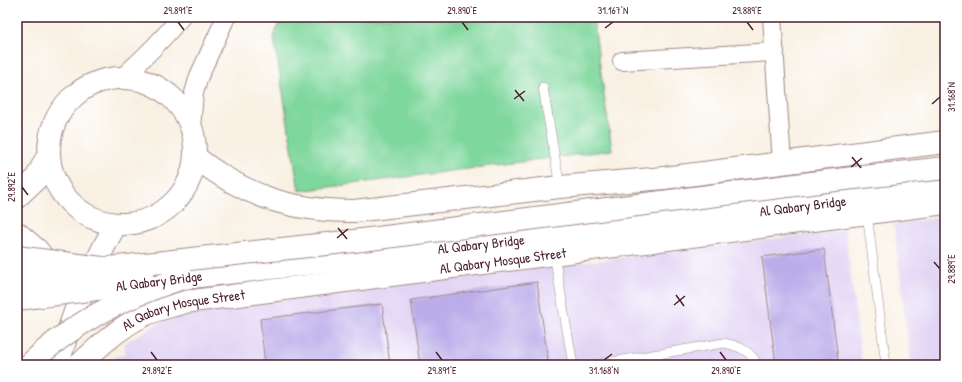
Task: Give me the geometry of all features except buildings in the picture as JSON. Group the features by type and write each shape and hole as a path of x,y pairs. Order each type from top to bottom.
{"main road":[{"path":"123,77 138,79 152,84 165,92 176,102 185,114 191,128 195,142 194,157 192,171 187,184 179,196 169,206 144,220 116,224 87,216 64,197 56,184 51,170 48,155 49,140 59,112 68,100 80,90 93,83 123,77"},
{"path":"194,157 235,185 257,195 281,203 329,211 377,209 560,188 664,178 945,142"},
{"path":"17,197 36,179 48,155"},
{"name":"Al Qabary Bridge","path":"17,278 354,241 811,183 945,168"},
{"name":"Al Qabary Bridge","path":"17,299 183,278 685,221 945,188"},
{"name":"Al Qabary Mosque Street","path":"79,365 108,339 145,314 185,302 945,203"},
{"path":"58,365 75,309 101,251 116,224"},
{"path":"17,233 37,250 49,263 59,277 75,309"},
{"path":"17,257 102,268"},
{"path":"29,365 60,338 88,319 118,302 183,278"}],"street":[{"path":"123,77 144,58 181,17"},
{"path":"191,128 194,93 199,76 226,17"},
{"path":"772,17 782,163"},
{"path":"622,61 775,52"}],"lane":[{"path":"543,87 560,188"},
{"path":"867,213 886,365"},
{"path":"554,253 573,365"},
{"path":"593,365 724,343 739,346 749,352 757,365"}],"shaded area":[{"path":"945,217 945,365 911,365 894,224"},
{"path":"845,230 862,365 116,365 115,357 125,354 125,343 162,321 190,311"}],"green space":[{"path":"280,17 593,17 612,150 299,191 274,38"}]}
